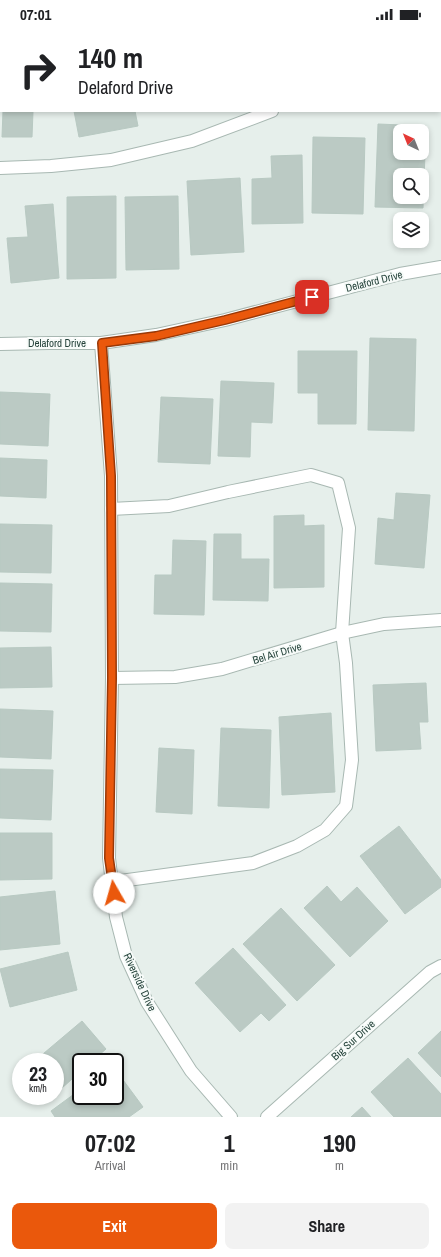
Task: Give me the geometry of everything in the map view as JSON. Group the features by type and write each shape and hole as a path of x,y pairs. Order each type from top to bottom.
{"street":[{"path":"0,168 51,166 111,160 192,141 269,112"},
{"name":"Delaford Drive","path":"0,344 102,343 164,334 225,320 400,274 441,267"},
{"name":"Riverside Drive","path":"102,343 111,476 112,678 109,858 116,917 126,956 147,1002 191,1072 231,1117"},
{"path":"111,509 169,506 228,492 311,476 338,483 349,528 342,633 346,663 352,760 346,806 326,830 297,846 253,863 113,882"},
{"name":"Bel Air Drive","path":"112,678 175,677 222,669 342,633 384,624 441,620"},
{"name":"Big Sur Drive","path":"267,1117 430,972 441,966"}],"building":[{"path":"3,112 33,112 32,137 2,137"},
{"path":"74,112 135,112 138,126 79,137"},
{"path":"378,124 393,125 393,160 425,160 424,168 393,168 393,204 423,204 423,208 375,207"},
{"path":"313,137 365,138 363,214 312,213"},
{"path":"302,155 303,223 252,224 252,179 272,178 271,156"},
{"path":"240,178 244,252 191,255 187,181"},
{"path":"116,196 116,278 67,279 67,197"},
{"path":"178,196 179,269 126,270 125,197"},
{"path":"53,204 59,278 11,283 7,238 28,237 25,206"},
{"path":"370,338 416,339 414,431 368,430"},
{"path":"298,351 357,351 356,424 318,424 318,393 298,393"},
{"path":"221,381 274,383 272,423 251,422 250,457 218,456"},
{"path":"0,392 50,394 48,446 0,444"},
{"path":"161,397 213,399 210,464 158,462"},
{"path":"0,458 47,460 46,498 0,496"},
{"path":"396,493 430,495 424,568 375,564 378,518 394,520"},
{"path":"304,515 304,526 324,525 324,587 274,588 274,516"},
{"path":"0,524 52,525 51,573 0,572"},
{"path":"214,534 241,534 241,559 269,559 268,601 213,600"},
{"path":"173,540 206,541 204,615 154,614 155,575 172,575"},
{"path":"0,583 52,584 51,632 0,631"},
{"path":"51,647 52,687 0,688 0,648"},
{"path":"426,683 428,722 419,722 421,749 376,751 373,685"},
{"path":"0,709 53,711 51,759 0,757"},
{"path":"331,713 335,792 282,795 279,717"},
{"path":"221,728 271,730 269,808 218,806"},
{"path":"159,748 194,750 192,814 156,812"},
{"path":"0,769 53,770 51,820 0,818"},
{"path":"399,826 441,880 441,887 405,914 360,856"},
{"path":"0,833 52,833 52,879 0,880"},
{"path":"327,886 341,902 357,887 388,921 350,957 304,908"},
{"path":"55,891 60,944 0,950 0,897"},
{"path":"281,908 335,965 297,1001 243,944"},
{"path":"233,948 286,1005 269,1021 261,1013 240,1032 195,983"},
{"path":"68,952 77,990 10,1007 0,969"},
{"path":"82,1021 106,1049 101,1053 72,1053 72,1079 64,1086 64,1053 44,1053"},
{"path":"441,1031 441,1077 418,1053"},
{"path":"408,1058 441,1094 441,1117 394,1117 371,1092"},
{"path":"124,1081 143,1107 129,1117 55,1117 51,1111 59,1105 64,1105 64,1101 72,1096 72,1105 124,1105"},
{"path":"362,1107 371,1117 351,1117"}],"route":[{"path":"114,893 109,858 112,678 111,476 102,343 156,336 225,320 312,297"}]}
